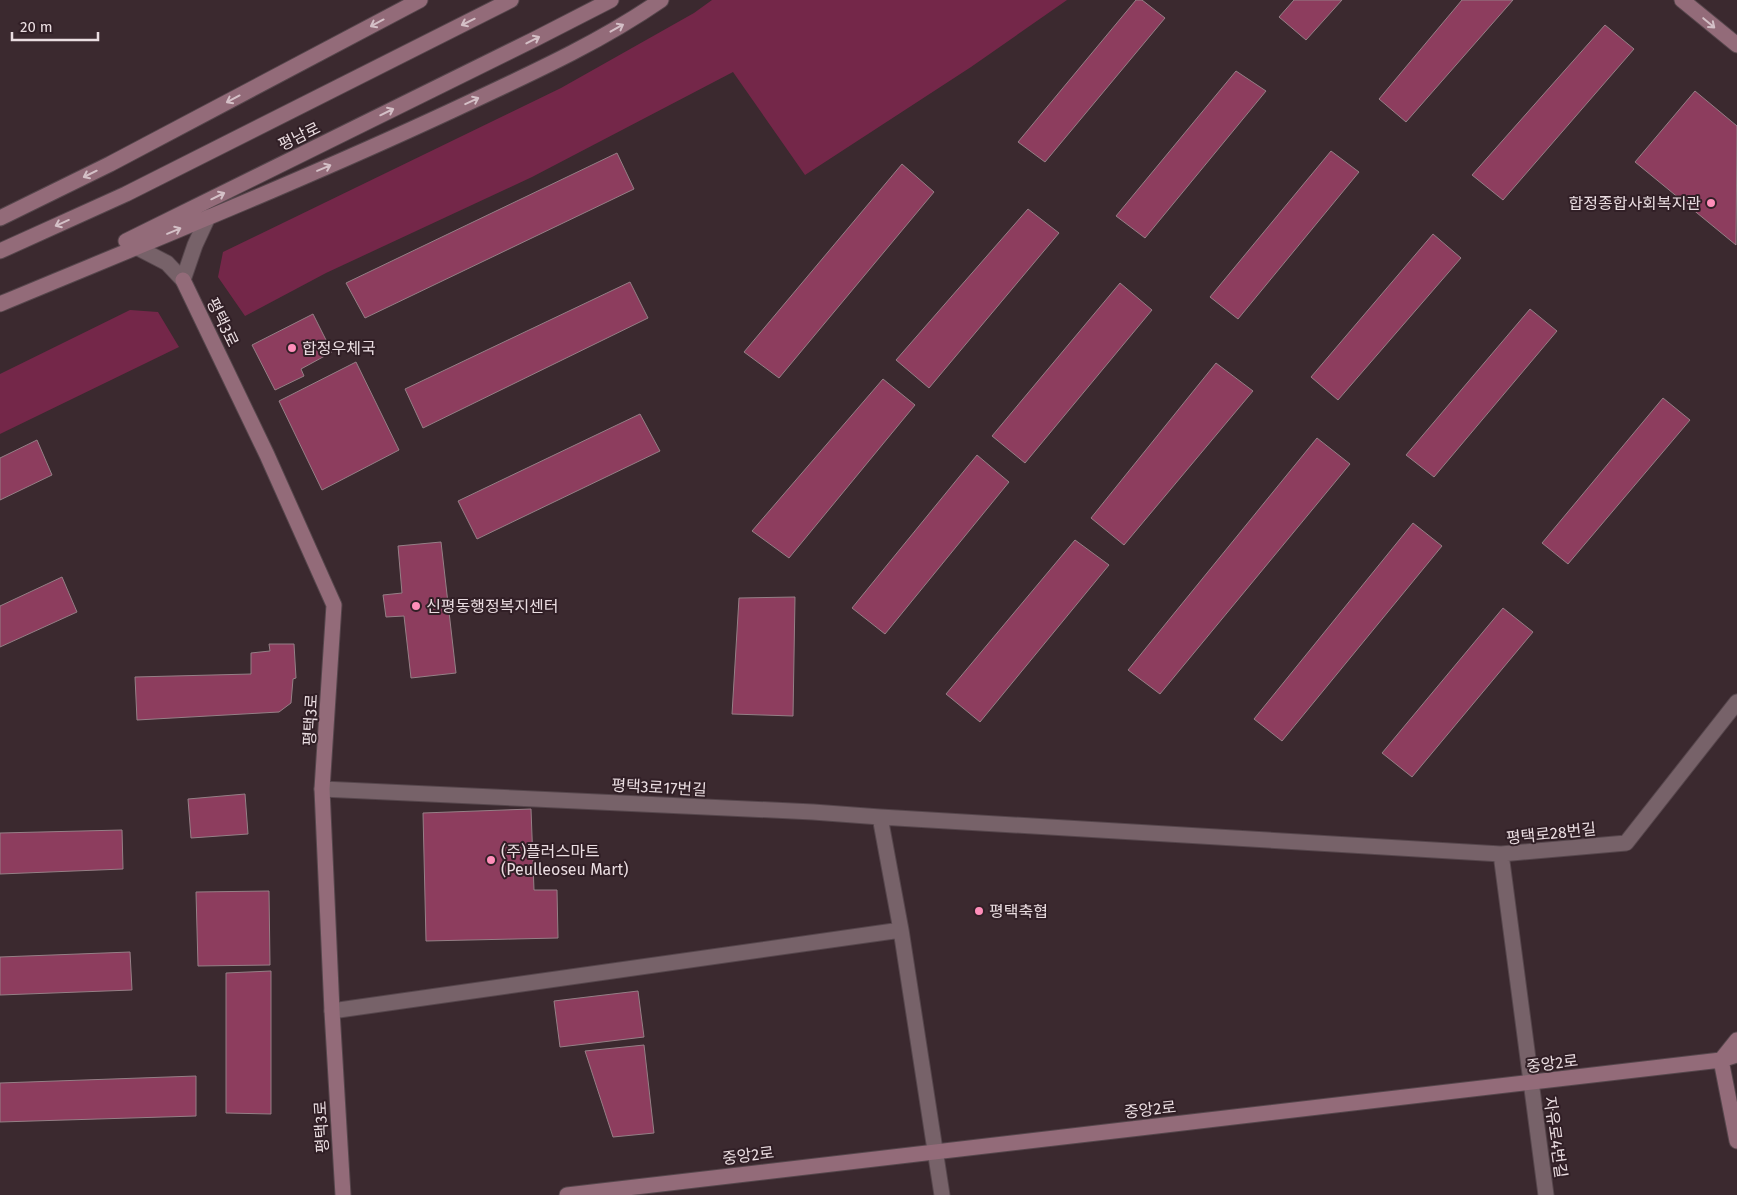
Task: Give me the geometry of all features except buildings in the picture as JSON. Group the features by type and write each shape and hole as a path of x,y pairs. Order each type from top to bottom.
{"main road":[{"path":"0,218 110,164 420,0"},
{"name":"평남로","path":"0,251 126,194 325,92 511,0"},
{"name":"평남로","path":"0,299 120,244 611,0"},
{"path":"0,304 392,138 557,61 638,16 661,0"},
{"path":"1682,0 1737,46"},
{"name":"평택3로","path":"183,280 267,455 334,605 322,789 343,1195"},
{"path":"1737,1040 1721,1060 1737,1141"},
{"name":"중앙2로","path":"567,1195 936,1150 1531,1084 1721,1060 1737,1055"}],"street":[{"path":"136,247 167,263 183,280 195,245 208,217"},
{"name":"평택로28번길","path":"1531,1084 1501,854 1626,843 1737,702"},
{"name":"평택3로17번길","path":"322,789 803,811 1501,854"},
{"path":"880,817 901,930 942,1195"},
{"path":"332,1011 901,930"},
{"name":"자유로4번길","path":"1531,1084 1546,1195"}],"shaded area":[{"path":"712,0 1067,0 971,67 805,175 733,72 532,177 326,273 245,316 218,277 223,252 561,88 694,13"},
{"path":"130,310 158,312 179,347 0,434 0,374"}],"place":[{"name":"합정종합사회복지관","path":"1711,203"},
{"name":"합정우체국","path":"292,348"},
{"name":"신평동행정복지센터","path":"416,606"},
{"name":"(주)플러스마트 (Peulleoseu Mart)","path":"491,860"},
{"name":"평택축협","path":"979,911"}]}
